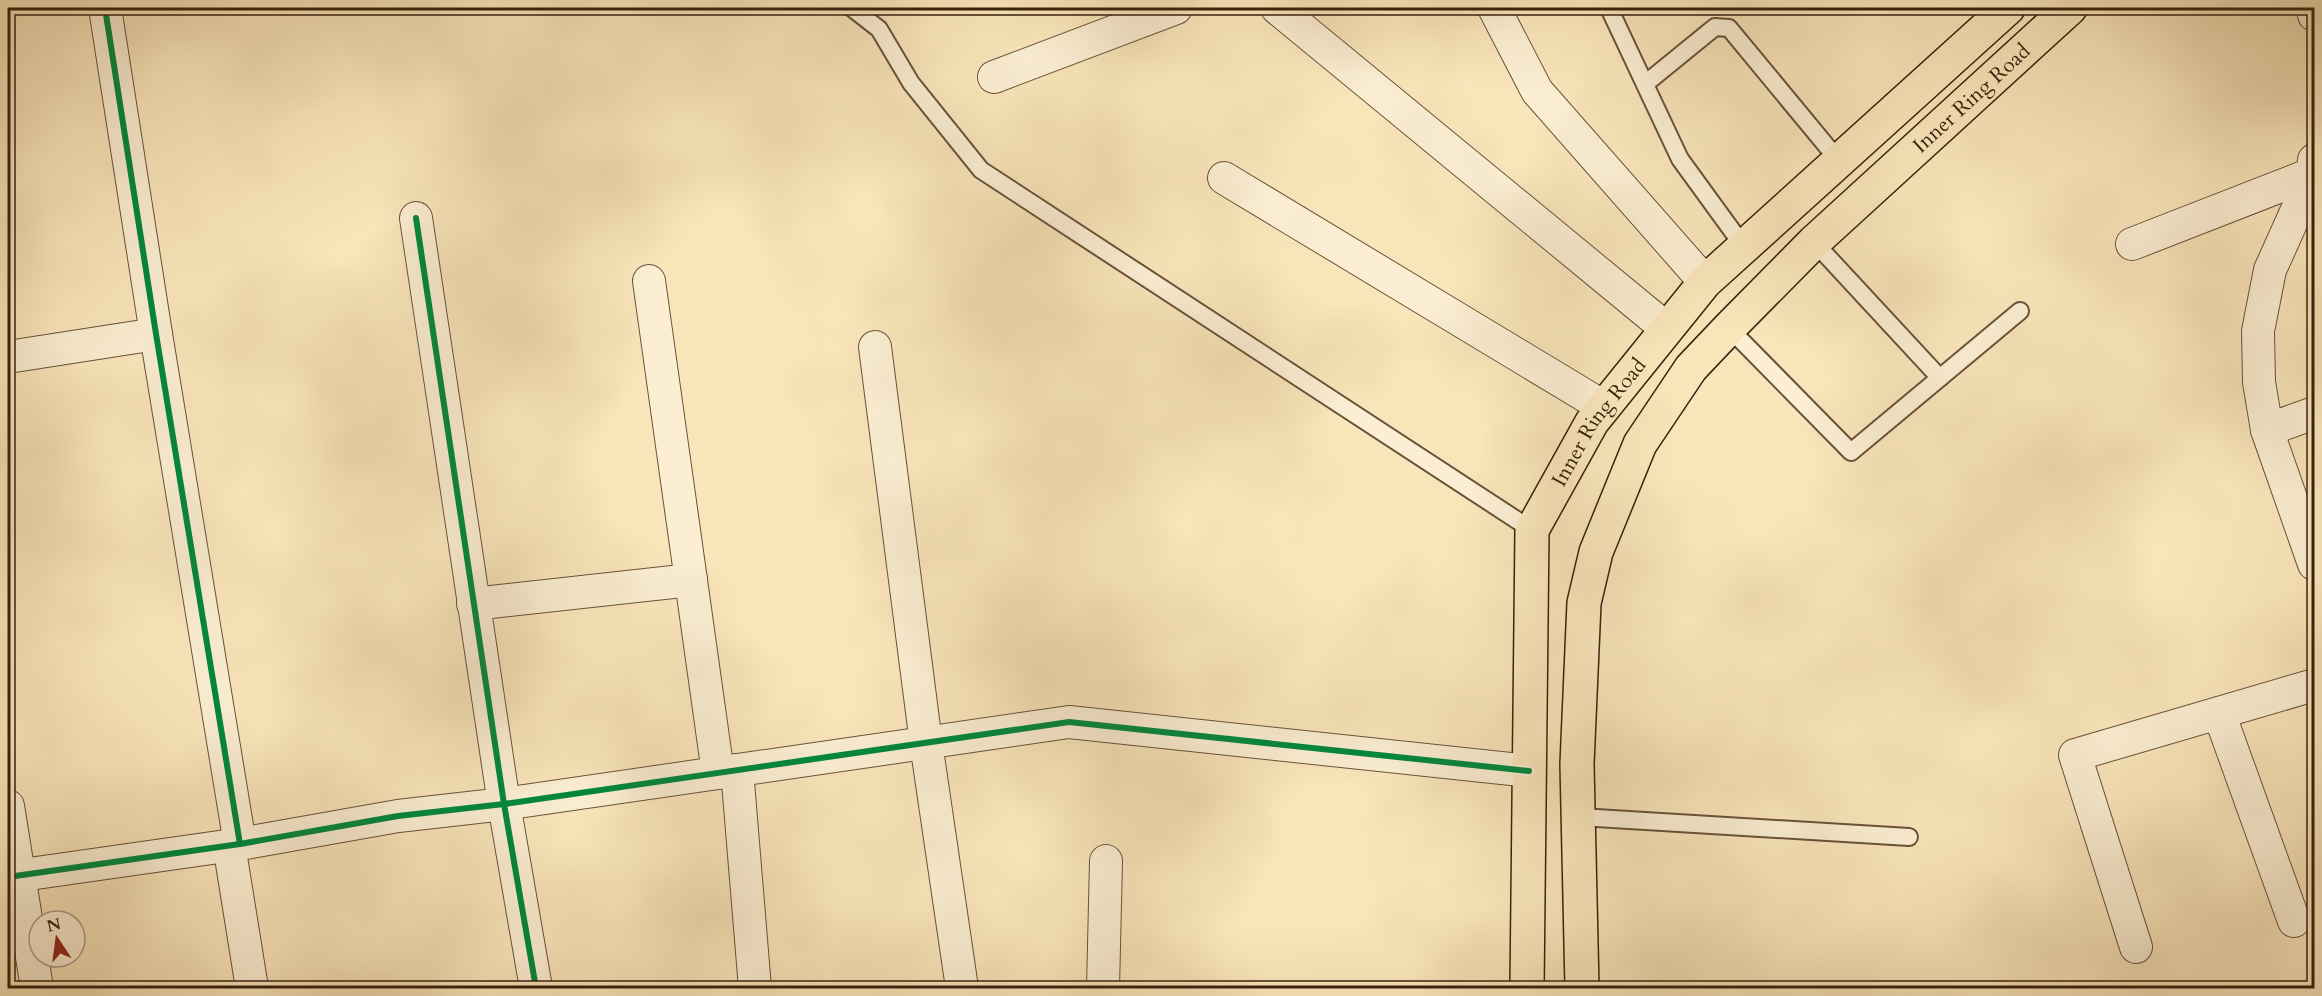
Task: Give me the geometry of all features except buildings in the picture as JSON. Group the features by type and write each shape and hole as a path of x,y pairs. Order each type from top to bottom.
{"highway":[{"name":"Inner Ring Road","path":"1527,988 1532,530 1567,463 1592,422 1705,282 2008,8"},
{"name":"Inner Ring Road","path":"1582,988 1580,817 1577,764 1584,603 1596,552 1640,444 1691,368 1729,328 1814,242 2070,8"}],"street":[{"path":"105,8 234,845 252,988"},
{"path":"994,77 1176,8"},
{"path":"1277,8 1667,329"},
{"path":"1494,8 1537,91 1705,282"},
{"path":"2313,8 2314,15"},
{"path":"2132,244 2314,169"},
{"path":"2314,169 2270,270 2258,331 2259,382 2268,430 2314,564"},
{"path":"1224,178 1604,407"},
{"path":"416,218 504,804 536,988"},
{"path":"650,281 691,580 727,772 755,988"},
{"path":"8,357 156,334"},
{"path":"875,347 926,743 962,988"},
{"path":"2268,430 2314,413"},
{"path":"473,604 691,580"},
{"path":"2136,947 2075,754 2314,686"},
{"path":"2219,713 2295,921"},
{"path":"13,876 234,845 398,816 504,804 1069,722 1529,771"},
{"path":"8,806 13,876 38,988"},
{"path":"1103,988 1106,861"}],"lane":[{"path":"852,8 858,10 879,29 911,83 981,170 1532,530"},
{"path":"1609,8 1680,159 1744,246"},
{"path":"1645,84 1715,27 1729,28 1839,161"},
{"path":"1814,242 1940,378"},
{"path":"1729,328 1851,452 2020,311"},
{"path":"1580,817 1909,837"}],"cycle path":[{"path":"105,8 240,844"},
{"path":"416,218 504,804 536,988"},
{"path":"8,877 240,844 398,816 504,804 1069,722 1529,771"}]}
